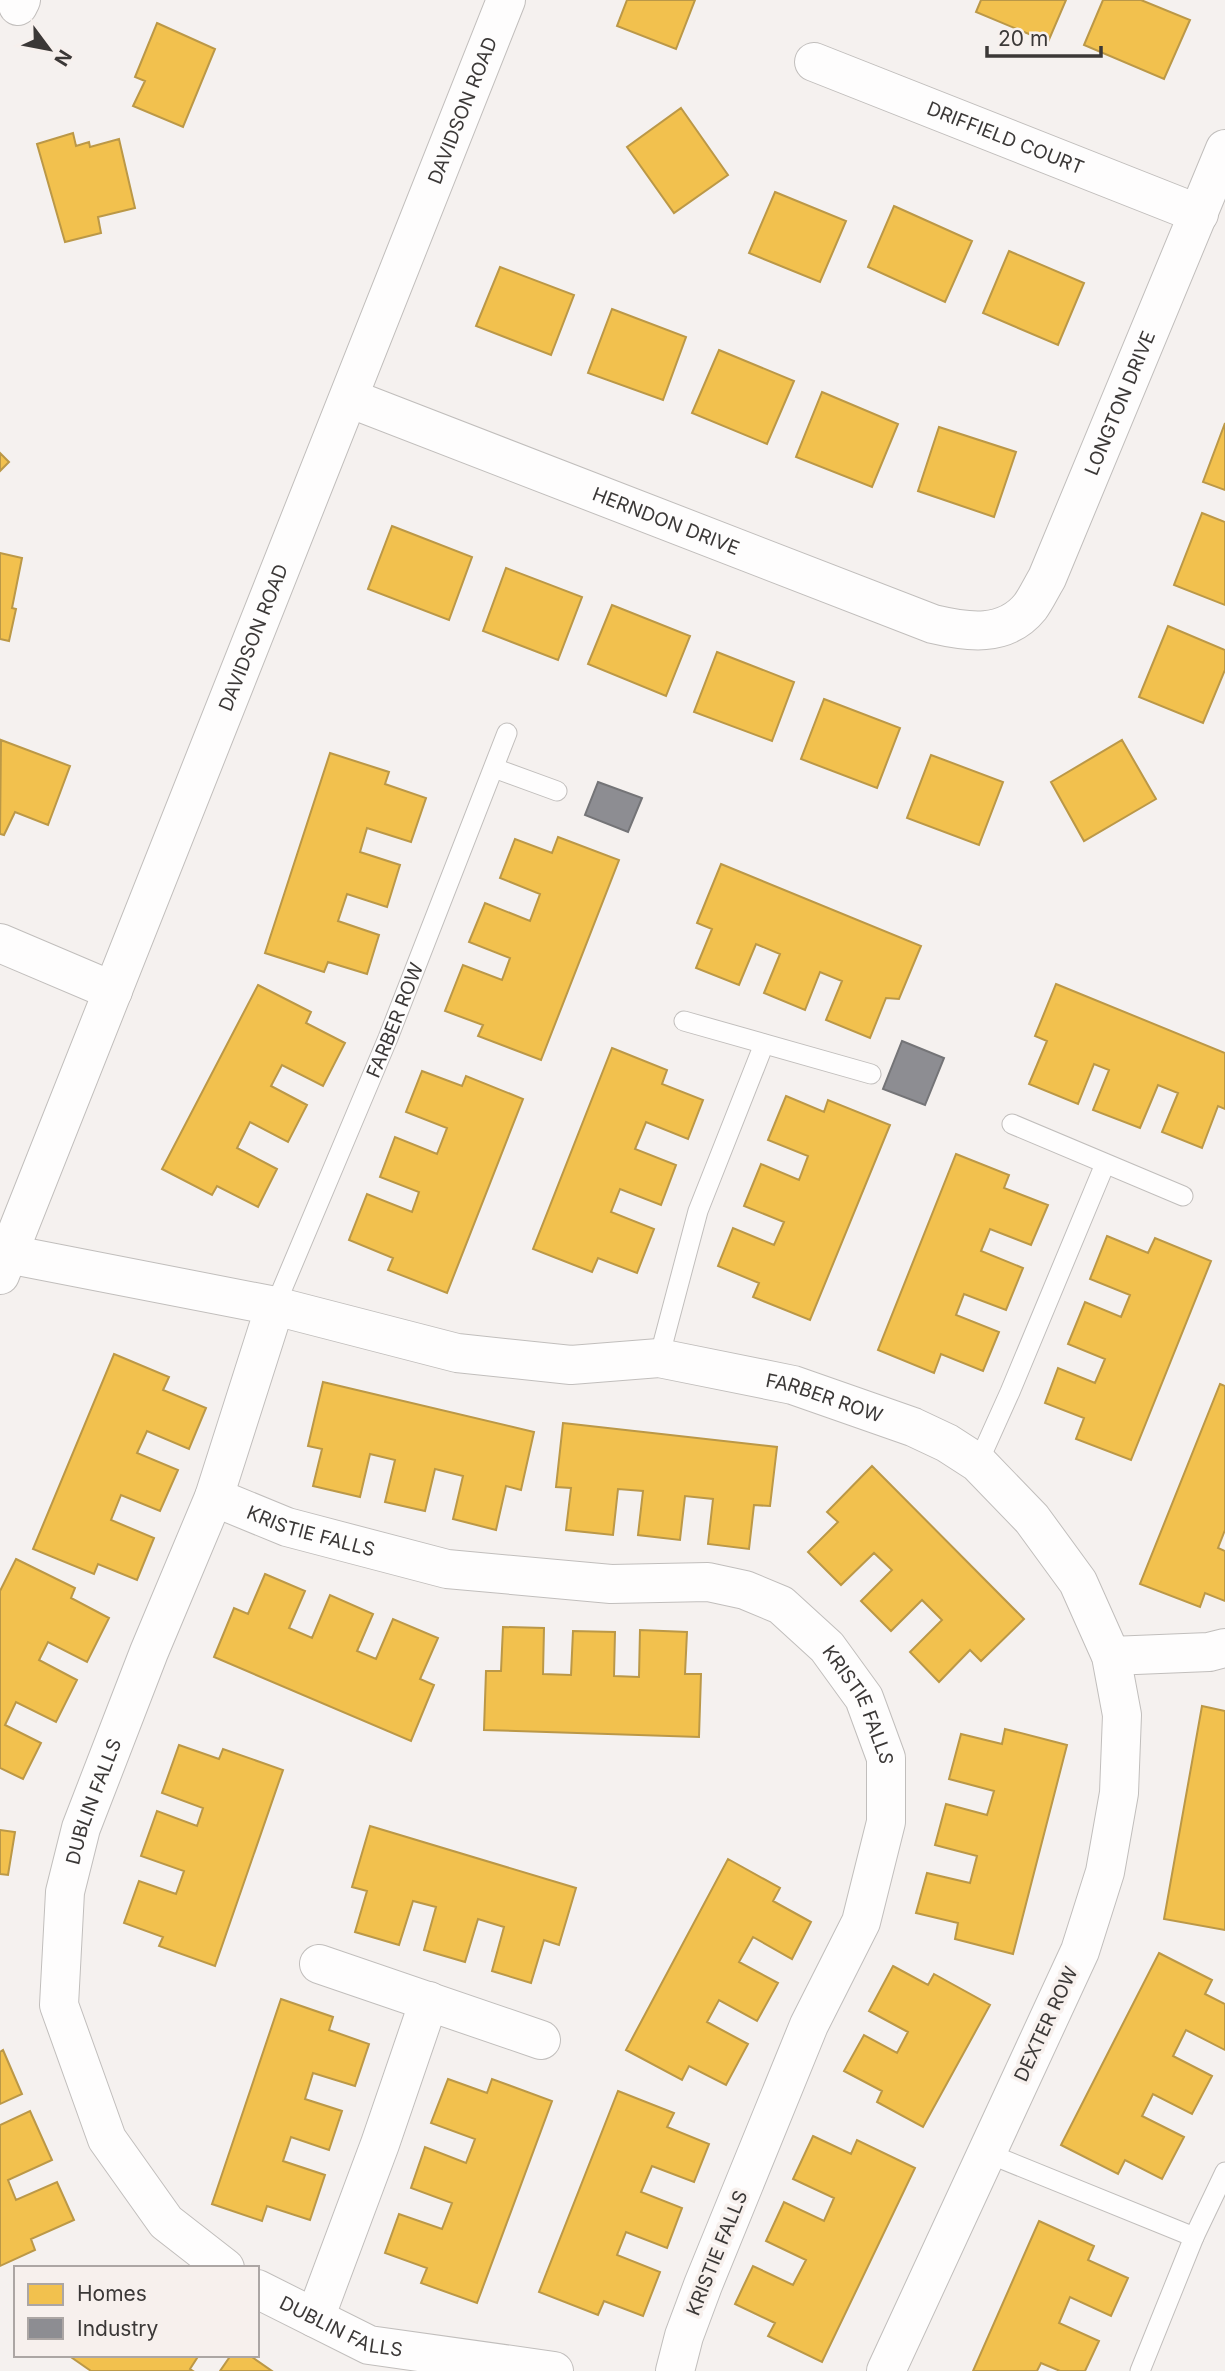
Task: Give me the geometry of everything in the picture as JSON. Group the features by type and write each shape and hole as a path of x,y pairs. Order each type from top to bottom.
{"street":[{"name":"DAVIDSON ROAD","path":"4,1265 506,0"},
{"name":"DRIFFIELD COURT","path":"814,62 1199,214"},
{"name":"LONGTON DRIVE","path":"986,631 1008,625 1029,608 1047,579 1225,149"},
{"name":"HERNDON DRIVE","path":"349,398 933,624 960,631 986,631"},
{"path":"0,943 113,990"},
{"name":"FARBER ROW","path":"4,1265 275,1306 457,1353 571,1365 659,1358 793,1385 913,1427 947,1443 978,1463 1032,1519 1078,1583 1111,1656"},
{"name":"DUBLIN FALLS","path":"222,2266 166,2222 107,2139 59,2005 65,1892 81,1828 149,1653 214,1497 275,1306"},
{"name":"KRISTIE FALLS","path":"214,1497 287,1527 447,1569 611,1584 708,1582 745,1590 781,1605 827,1647 864,1698 886,1758 886,1822 861,1922 809,2025 703,2285 684,2336 675,2371"},
{"path":"1111,1656 1209,1652 1225,1648"},
{"name":"DEXTER ROW","path":"886,2371 1080,1951 1105,1872 1119,1793 1122,1728 1111,1656"},
{"path":"319,1964 541,2040"},
{"path":"315,2318 380,2144 429,2001"},
{"name":"DUBLIN FALLS","path":"259,2290 369,2345 554,2371"}],"lane":[{"name":"FARBER ROW","path":"275,1306 388,1038 507,733"},
{"path":"494,768 557,791"},
{"path":"684,1021 871,1074"},
{"path":"659,1358 698,1211 764,1044"},
{"path":"1012,1124 1183,1196"},
{"path":"978,1463 1105,1164"},
{"path":"987,2152 1194,2237"},
{"path":"1140,2371 1194,2237 1225,2172"}],"building: Homes":[{"path":"627,0 695,0 676,49 617,26"},
{"path":"981,0 1066,0 1048,42 976,12"},
{"path":"1103,0 1141,0 1190,20 1164,79 1084,45"},
{"path":"157,23 215,49 183,127 133,106 145,81 135,77"},
{"path":"681,108 728,175 674,213 627,147"},
{"path":"73,133 76,146 89,142 90,147 119,139 135,208 98,217 101,233 65,242 37,144"},
{"path":"775,192 846,221 820,282 749,253"},
{"path":"894,206 972,241 945,302 868,267"},
{"path":"1009,251 1084,283 1058,345 983,313"},
{"path":"500,267 574,295 551,355 476,326"},
{"path":"612,309 686,337 663,400 588,373"},
{"path":"719,350 794,381 767,444 692,413"},
{"path":"822,392 898,424 872,487 796,457"},
{"path":"1225,423 1225,490 1203,482"},
{"path":"939,427 1016,452 994,517 918,491"},
{"path":"0,453 9,462 0,471"},
{"path":"1202,513 1225,522 1225,605 1174,585"},
{"path":"392,526 472,557 449,620 368,589"},
{"path":"0,553 22,558 12,608 16,609 9,641 0,639"},
{"path":"506,568 582,597 558,660 483,631"},
{"path":"612,605 690,636 666,696 588,664"},
{"path":"1168,626 1225,650 1225,670 1203,723 1139,697"},
{"path":"717,652 794,682 772,741 694,712"},
{"path":"824,699 900,728 877,788 801,759"},
{"path":"1,740 70,766 48,825 15,812 4,835 0,834"},
{"path":"1122,740 1156,799 1084,841 1051,782"},
{"path":"330,753 389,772 385,784 426,798 411,842 367,828 360,852 400,865 387,907 347,894 338,921 379,935 367,974 328,962 324,972 265,953"},
{"path":"931,755 1003,782 979,845 907,818"},
{"path":"558,837 619,860 541,1060 478,1036 483,1025 445,1011 463,965 502,980 510,958 469,942 485,903 530,921 540,894 500,878 515,839 552,853"},
{"path":"721,864 921,946 899,999 886,998 870,1038 826,1020 842,981 820,972 805,1010 764,993 780,954 756,944 739,985 696,968 712,929 697,923"},
{"path":"1056,984 1225,1053 1225,1109 1218,1106 1202,1148 1162,1132 1178,1093 1158,1085 1140,1128 1093,1110 1109,1070 1094,1064 1078,1104 1029,1084 1047,1041 1035,1036"},
{"path":"258,985 311,1012 306,1023 345,1043 323,1086 282,1065 271,1086 307,1105 288,1142 250,1122 237,1148 277,1169 258,1207 217,1186 212,1195 162,1169"},
{"path":"612,1048 667,1070 662,1084 703,1100 688,1139 646,1122 635,1149 676,1165 661,1205 620,1189 611,1212 654,1229 637,1273 598,1258 592,1272 533,1249"},
{"path":"422,1071 462,1086 466,1076 523,1099 447,1293 388,1270 393,1258 349,1240 367,1194 412,1212 419,1192 380,1177 395,1137 437,1154 447,1128 406,1112"},
{"path":"786,1096 824,1112 828,1100 890,1125 810,1320 753,1297 759,1283 718,1266 733,1228 774,1245 784,1222 744,1206 761,1164 799,1180 808,1156 768,1140"},
{"path":"956,1154 1009,1175 1004,1188 1048,1205 1031,1245 990,1229 981,1251 1023,1268 1006,1310 964,1294 956,1315 999,1332 983,1371 941,1354 934,1373 878,1350"},
{"path":"1107,1236 1148,1253 1155,1238 1211,1261 1131,1460 1076,1439 1084,1418 1045,1403 1058,1368 1095,1383 1105,1359 1068,1344 1085,1302 1121,1317 1130,1295 1090,1279"},
{"path":"114,1354 169,1377 163,1390 206,1408 189,1449 147,1431 137,1453 178,1470 160,1511 121,1495 111,1520 154,1538 137,1580 98,1564 94,1574 33,1549"},
{"path":"323,1382 534,1432 521,1490 506,1486 496,1530 453,1519 463,1476 435,1469 425,1511 385,1502 395,1460 370,1454 360,1497 313,1486 322,1449 308,1446"},
{"path":"1220,1384 1225,1386 1225,1530 1218,1548 1225,1551 1225,1601 1205,1593 1200,1607 1140,1584"},
{"path":"563,1423 777,1447 770,1506 754,1505 749,1549 708,1544 713,1499 685,1496 680,1540 638,1535 643,1491 618,1489 613,1535 566,1530 571,1488 556,1487"},
{"path":"872,1466 1024,1619 981,1661 970,1650 939,1682 910,1652 942,1620 922,1600 891,1631 861,1601 892,1570 874,1553 841,1585 808,1552 838,1522 827,1512"},
{"path":"16,1559 75,1588 71,1598 109,1618 87,1662 48,1642 39,1660 77,1680 56,1722 16,1702 5,1725 41,1743 23,1779 0,1768 0,1591"},
{"path":"265,1574 305,1591 289,1628 312,1638 330,1595 373,1614 357,1651 376,1659 393,1619 438,1638 420,1679 434,1685 411,1741 214,1657 234,1608 248,1614"},
{"path":"503,1627 544,1628 543,1674 571,1675 573,1631 615,1632 614,1676 639,1677 640,1630 687,1632 685,1674 701,1674 699,1737 484,1730 486,1671 501,1671"},
{"path":"1202,1706 1225,1711 1225,1930 1164,1919"},
{"path":"1005,1729 1067,1745 1013,1954 955,1939 958,1923 916,1913 927,1873 970,1883 977,1856 935,1845 946,1804 987,1815 994,1791 949,1779 961,1734 1002,1744"},
{"path":"179,1745 219,1759 223,1749 283,1770 215,1966 159,1946 163,1937 124,1923 139,1881 176,1894 184,1871 141,1856 157,1811 197,1826 203,1808 162,1793"},
{"path":"370,1826 576,1888 559,1945 544,1940 531,1983 492,1971 504,1927 478,1919 465,1962 424,1950 436,1907 413,1901 399,1945 355,1932 367,1891 352,1887"},
{"path":"0,1830 15,1832 8,1875 0,1874"},
{"path":"728,1859 780,1888 773,1901 811,1922 792,1959 753,1937 739,1962 778,1983 757,2021 719,2000 707,2022 748,2044 726,2085 689,2066 682,2080 626,2050"},
{"path":"1159,1953 1212,1980 1205,1994 1225,2004 1225,2050 1186,2030 1173,2056 1212,2076 1192,2114 1153,2094 1142,2116 1184,2137 1162,2179 1125,2160 1118,2174 1061,2145"},
{"path":"893,1966 928,1985 934,1974 990,2005 923,2127 877,2102 882,2091 844,2071 864,2035 897,2053 908,2032 869,2011"},
{"path":"281,1999 333,2017 329,2030 369,2044 355,2086 313,2073 305,2099 342,2111 329,2150 291,2137 283,2161 325,2175 310,2220 267,2206 262,2221 212,2204"},
{"path":"3,2050 22,2094 0,2104 0,2052"},
{"path":"448,2079 487,2093 492,2079 552,2101 477,2303 421,2283 427,2268 385,2253 399,2214 442,2229 452,2203 411,2188 425,2147 466,2163 475,2139 431,2123"},
{"path":"618,2091 674,2113 667,2127 709,2144 694,2182 652,2166 641,2192 682,2208 667,2248 626,2232 617,2255 660,2272 643,2316 604,2301 598,2315 539,2292"},
{"path":"30,2111 52,2160 8,2180 16,2200 57,2182 74,2220 31,2239 35,2250 0,2266 0,2125"},
{"path":"813,2136 851,2154 857,2140 915,2168 822,2362 768,2336 775,2323 735,2304 753,2266 793,2285 806,2260 766,2241 784,2202 824,2221 834,2198 793,2179"},
{"path":"1039,2221 1094,2246 1088,2260 1128,2278 1111,2316 1070,2297 1059,2323 1099,2341 1085,2371 1060,2371 1041,2363 1037,2371 973,2371"},
{"path":"71,2357 198,2357 190,2369 193,2371 91,2371"},
{"path":"230,2357 252,2357 272,2371 220,2371"}],"building: Industry":[{"path":"598,782 642,798 628,832 585,815"},
{"path":"902,1041 944,1058 925,1105 883,1089"}]}
